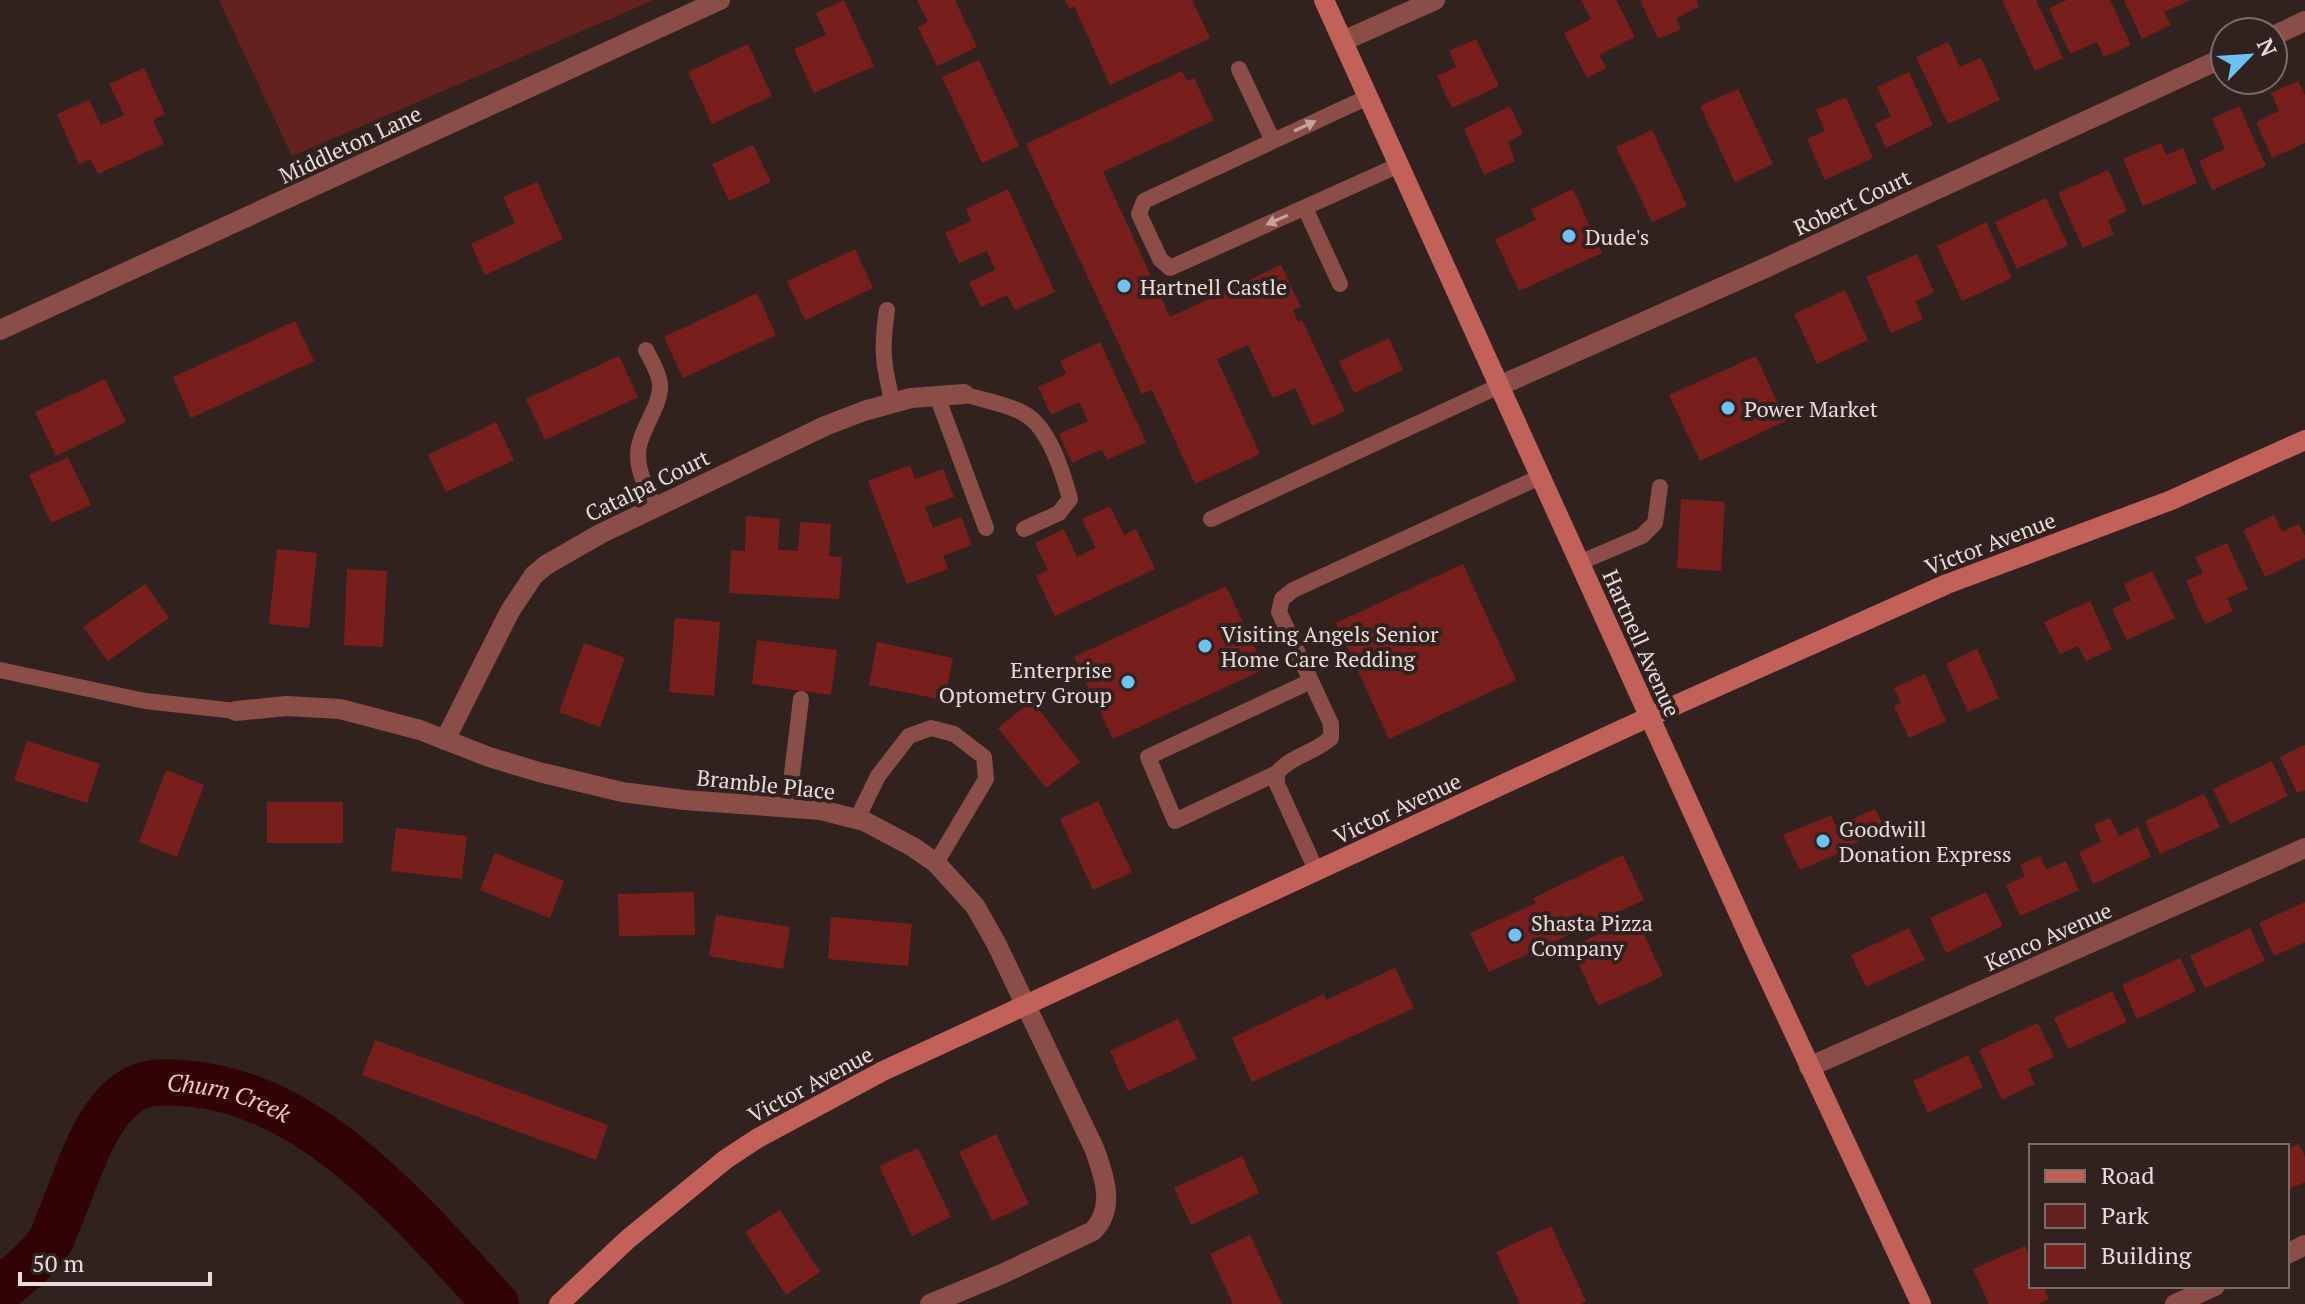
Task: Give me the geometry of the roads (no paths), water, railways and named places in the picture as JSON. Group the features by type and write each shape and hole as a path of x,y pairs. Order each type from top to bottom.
{"main road":[{"name":"Hartnell Avenue","path":"1324,0 1809,1067 1921,1304"},
{"name":"Victor Avenue","path":"565,1299 628,1239 697,1182 758,1138 883,1071 1649,717 1947,584 2169,501 2305,440"}],"street":[{"name":"Middleton Lane","path":"0,330 720,0"},
{"path":"1343,41 1435,0"},
{"name":"Robert Court","path":"1499,386 2209,64"},
{"name":"Catalpa Court","path":"445,740 510,611 534,575 562,554 825,426 911,398 964,394"},
{"name":"Bramble Place","path":"236,711 286,706 340,709 420,730 489,757 539,772 622,792 821,810 857,819 913,847 936,863 975,906 996,943 1094,1148 1107,1196 1100,1223 1083,1237 930,1304"},
{"name":"Kenco Avenue","path":"1809,1067 2305,848"},
{"path":"2175,1304 2211,1288"}],"lane":[{"path":"1239,69 1273,141"},
{"path":"1368,97 1144,201 1139,214 1160,259 1170,268 1399,165"},
{"path":"1305,208 1340,284"},
{"path":"887,310 882,341 883,362 893,404"},
{"path":"646,350 660,385 658,399 642,433 638,454 640,473 655,508"},
{"path":"1211,519 1499,386"},
{"path":"964,394 1025,413 1043,430 1064,475 1070,499 1059,513 1024,529"},
{"path":"937,396 986,528"},
{"path":"1311,681 1148,757 1175,821 1277,773 1285,763 1321,747 1331,738 1331,724 1279,612 1282,599 1293,590 1540,477"},
{"path":"1579,563 1642,536 1655,523 1660,487"},
{"path":"0,670 145,701 236,711"},
{"path":"788,807 801,699"},
{"path":"857,819 878,776 909,736 931,728 954,734 984,757 986,779 936,863"},
{"path":"1277,773 1277,784 1317,872"}],"waterway":[{"name":"Churn Creek","path":"0,1289 26,1268 49,1243 91,1141 112,1108 140,1086 163,1082 238,1093 281,1111 322,1136 397,1199 496,1304"}],"place":[{"name":"Dude's","path":"1569,236"},
{"name":"Hartnell Castle","path":"1124,286"},
{"name":"Power Market","path":"1728,408"},
{"name":"Visiting Angels Senior Home Care Redding","path":"1205,646"},
{"name":"Enterprise Optometry Group","path":"1128,682"},
{"name":"Goodwill Donation Express","path":"1823,841"},
{"name":"Shasta Pizza Company","path":"1515,935"}]}
